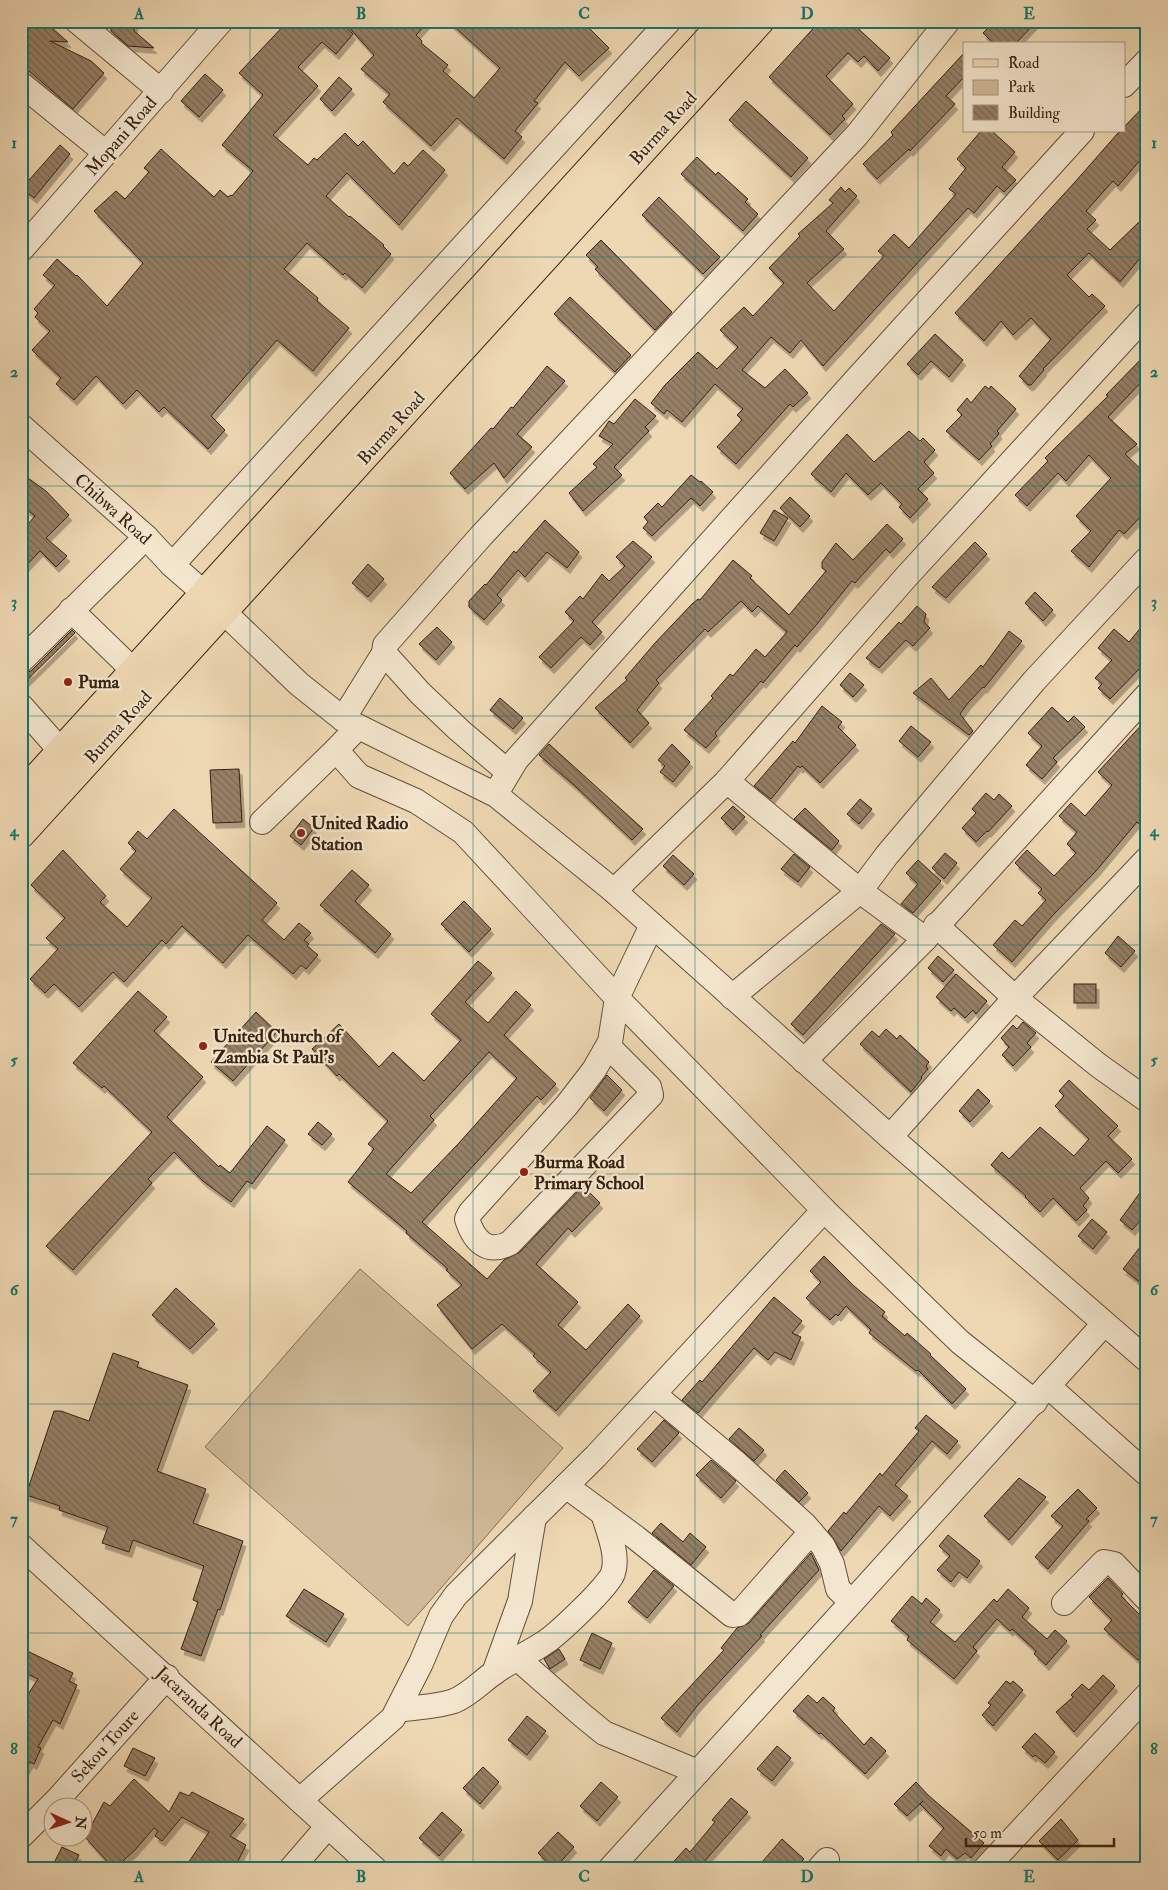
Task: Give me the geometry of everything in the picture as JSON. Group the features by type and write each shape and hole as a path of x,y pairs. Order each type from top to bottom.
{"main road":[{"name":"Burma Road","path":"21,834 214,602 726,21"},
{"name":"Burma Road","path":"23,790 134,671 214,602 760,21"}],"street":[{"path":"77,21 160,91"},
{"name":"Mopani Road","path":"21,250 221,21"},
{"path":"172,565 669,21"},
{"path":"262,822 336,750 384,653 385,645 481,536 858,135 948,21"},
{"path":"1126,83 1147,61"},
{"path":"21,84 106,153"},
{"path":"496,796 508,772 522,753 847,389 1081,132"},
{"path":"614,891 727,780 906,577 1147,314"},
{"name":"Chibwa Road","path":"21,426 146,537 172,565 214,602 299,684 350,723 496,796 614,891 890,1137 1147,1360"},
{"path":"21,661 146,537"},
{"path":"732,997 860,891 887,855 1034,681 1147,559"},
{"path":"71,610 134,671"},
{"path":"384,653 420,693 508,772"},
{"path":"804,1061 931,932 1147,695"},
{"path":"21,706 61,751"},
{"path":"336,750 359,776 416,800 463,832 617,998 824,1210 960,1342 1041,1394 1147,1474"},
{"path":"727,780 860,891 931,932 1098,1065 1147,1100"},
{"path":"890,1137 1015,998 1147,859"},
{"path":"608,1046 649,1087 651,1095 510,1243 501,1248 491,1248 478,1241 470,1229 467,1220 470,1213 567,1105 594,1070 608,1046 617,998 652,925"},
{"path":"300,1800 393,1718 448,1604 655,1394 824,1210"},
{"path":"610,1869 1104,1324"},
{"path":"655,1394 735,1462 812,1532 823,1546 832,1564 838,1589 852,1602"},
{"path":"566,1486 603,1513 726,1612 734,1615 739,1614 812,1532"},
{"path":"398,1710 453,1701 494,1672 545,1643 610,1579 614,1572 614,1558 603,1513"},
{"path":"494,1672 520,1601 534,1517"},
{"name":"Jacaranda Road","path":"21,1546 167,1677 375,1869"},
{"path":"1064,1603 1104,1562 1114,1564 1147,1599"},
{"path":"517,1658 604,1733 698,1772"},
{"name":"Sekou Toure","path":"21,1836 58,1799 167,1677"},
{"path":"985,1869 1147,1695"},
{"path":"291,1869 328,1826"}],"green space":[{"path":"360,1269 563,1448 408,1626 205,1447"}],"building":[{"path":"21,21 44,21 68,42 50,41 91,61 104,73 73,109 21,64"},
{"path":"111,21 135,21 134,31 154,48 128,46 111,31"},
{"path":"288,21 339,21 353,34 336,54 322,42 298,67 318,86 273,135 308,165 314,158 317,160 345,133 358,146 363,141 394,174 404,162 408,166 423,150 445,170 399,225 347,173 326,196 384,245 391,254 362,288 345,273 343,275 307,243 284,269 318,298 317,301 349,328 313,371 277,340 211,416 225,430 208,449 164,407 159,412 137,390 123,404 96,376 74,400 56,384 61,378 32,350 50,331 35,317 38,313 34,309 55,285 43,275 57,259 77,275 107,306 143,263 94,211 116,191 125,199 149,172 144,168 161,149 214,197 220,190 228,197 232,196 253,171 222,145 263,95 239,73"},
{"path":"343,21 429,21 416,35 422,41 421,43 448,65 443,71 474,98 500,68 448,21 582,21 609,48 579,76 565,62 534,101 538,103 515,131 522,137 504,159 457,118 431,146 383,102 390,94 361,69 374,55"},
{"path":"820,21 850,21 890,58 878,71 864,56 858,62 848,53 826,76 853,104 842,116 845,119 830,135 769,77"},
{"path":"995,21 1037,21 1017,42 992,42 983,33"},
{"path":"963,54 963,78 946,96 955,104 910,151 909,149 877,179 863,164 893,135 891,132"},
{"path":"205,74 223,90 199,117 181,101"},
{"path":"339,77 352,89 332,111 320,99"},
{"path":"746,101 808,158 791,177 729,120"},
{"path":"1147,103 1147,152 1118,186 1113,181 1086,211 1096,220 1087,229 1110,250 1139,222 1147,229 1147,250 1120,282 1089,253 1067,275 1089,297 1092,294 1105,306 1043,369 1031,385 1028,385 1019,376 1051,339 1031,318 1013,335 1001,321 984,341 955,313 1118,133 1126,132 1126,125"},
{"path":"980,132 993,132 1015,152 1002,167 1016,180 1004,192 997,186 974,213 968,208 823,366 801,340 790,353 771,337 742,370 765,388 785,369 808,393 793,407 790,404 736,464 717,447 742,420 737,415 743,409 715,384 682,422 667,410 664,414 651,403 665,385 698,352 717,369 738,347 720,330 744,307 753,316 784,283 769,268 800,236 798,234 833,203 829,200 841,187 845,192 849,188 857,196 826,231 844,249 807,283 834,311 884,256 878,251 894,234 909,248 956,194 949,189 966,168 957,159"},
{"path":"60,145 70,154 34,198 22,188"},
{"path":"697,157 716,175 718,172 748,199 745,202 758,214 743,231 681,174"},
{"path":"659,197 720,257 703,274 642,215"},
{"path":"601,240 672,312 655,330 595,269 598,267 586,255"},
{"path":"570,297 631,355 615,372 554,314"},
{"path":"935,334 963,360 949,377 931,361 918,375 907,364"},
{"path":"1147,353 1147,376 1108,417 1137,444 1125,454 1147,475 1147,510 1124,534 1119,530 1089,567 1071,551 1091,531 1076,516 1111,478 1089,455 1066,481 1058,473 1027,506 1015,495 1048,461 1045,458 1108,396 1106,395"},
{"path":"547,366 565,381 517,434 532,447 504,478 494,463 465,489 450,473 491,428 493,429 511,407 513,408"},
{"path":"985,386 989,389 991,386 1016,409 997,431 998,435 990,444 992,446 979,460 946,431 962,415 957,410 967,398 971,403"},
{"path":"635,399 656,416 645,427 649,431 614,467 622,475 583,511 569,493 597,467 593,464 613,444 599,436 609,421 614,424"},
{"path":"909,431 920,441 923,438 935,450 924,462 934,473 918,489 928,499 910,518 899,507 902,504 881,483 868,495 846,473 831,492 811,474 847,434 874,462"},
{"path":"21,473 46,491 69,515 46,538 67,556 56,567 40,551 21,571 21,532 35,516 21,505"},
{"path":"691,475 713,492 700,506 691,498 652,536 643,528 648,522 644,517 658,503 662,507"},
{"path":"790,497 810,516 800,527 780,508"},
{"path":"774,510 788,518 774,541 760,533"},
{"path":"545,520 579,552 567,568 547,552 525,577 518,570 497,595 502,600 484,620 469,607 469,601"},
{"path":"887,524 903,539 890,553 886,549 855,583 852,581 797,647 795,645 763,683 761,681 715,733 717,736 706,748 684,730 713,698 711,696 730,674 733,676 756,649 765,657 787,632 758,606 752,612 741,601 708,632 705,629 656,680 659,683 637,710 649,723 630,743 595,708 627,680 625,678 655,643 692,604 698,599 700,600 733,560 752,576 750,578 789,615 826,571 822,568 822,562 836,543 853,560"},
{"path":"633,541 652,557 592,622 602,632 590,645 581,637 551,668 539,657 574,621 565,612 580,596 583,599 602,574 609,581 625,566 616,557"},
{"path":"975,542 987,554 946,598 932,587"},
{"path":"368,564 384,579 368,597 352,583"},
{"path":"1035,592 1053,610 1043,621 1025,603"},
{"path":"917,606 926,614 924,622 930,628 913,646 906,640 879,668 866,658 899,622 901,624"},
{"path":"1147,620 1147,661 1110,699 1098,688 1102,684 1095,678 1112,660 1098,648 1114,629 1129,642"},
{"path":"437,627 452,642 436,660 419,644"},
{"path":"72,630 75,633 21,686 21,674 31,671"},
{"path":"1009,631 1022,641 960,714 973,731 969,735 913,693 931,678 949,700 981,665 983,667"},
{"path":"850,673 864,685 853,697 840,685"},
{"path":"500,698 523,718 513,729 490,710"},
{"path":"822,706 842,722 838,727 856,745 820,783 802,766 800,768 798,766 771,799 754,786 793,741 795,743"},
{"path":"1052,707 1068,722 1074,716 1085,727 1053,758 1057,762 1042,779 1026,765 1042,746 1028,733"},
{"path":"1147,719 1147,814 1139,824 1137,822 1096,871 1054,914 1012,962 993,945 1015,920 1022,926 1046,900 1038,893 1042,889 1015,863 1027,850 1054,876 1076,853 1067,844 1077,832 1059,816 1071,803 1085,816 1112,785 1098,772"},
{"path":"911,726 931,742 918,757 899,741"},
{"path":"549,744 643,829 632,840 539,755"},
{"path":"672,744 690,762 673,782 660,772 665,766 658,760"},
{"path":"239,769 242,822 213,823 210,770"},
{"path":"986,793 994,800 999,794 1012,806 976,842 962,828 976,813 972,809"},
{"path":"860,799 872,809 859,824 847,814"},
{"path":"733,806 745,817 733,830 721,818"},
{"path":"805,808 839,841 832,850 794,819"},
{"path":"174,809 277,903 262,920 284,940 299,923 311,933 304,940 309,944 307,946 318,955 306,969 301,965 293,974 248,935 223,963 182,926 166,944 162,940 124,982 113,972 79,1007 54,984 45,993 30,979 58,949 46,938 65,918 31,885 63,850 106,896 100,902 127,927 152,898 120,869 136,851 128,843 138,831 147,839"},
{"name":"United Radio Station","path":"303,819 314,828 301,845 290,836"},
{"path":"945,853 957,863 944,879 932,868"},
{"path":"794,854 810,867 798,882 781,869"},
{"path":"673,855 694,874 684,885 663,866"},
{"path":"918,860 941,881 913,913 901,904 918,884 906,873"},
{"path":"352,870 369,885 355,901 391,934 375,953 320,905"},
{"path":"464,901 491,929 469,952 441,924"},
{"path":"881,924 895,934 803,1035 791,1024"},
{"path":"1118,936 1135,951 1121,967 1105,953"},
{"path":"938,956 954,970 943,982 928,968"},
{"path":"478,961 492,973 465,1002 488,1023 516,991 531,1005 504,1035 556,1084 541,1100 537,1096 422,1222 487,1279 504,1260 520,1252 583,1186 600,1203 572,1232 568,1228 536,1264 578,1302 558,1325 586,1350 628,1304 640,1316 556,1411 533,1391 551,1372 533,1356 535,1354 502,1324 472,1349 437,1305 462,1285 446,1270 448,1269 406,1233 407,1231 348,1182 374,1149 368,1144 388,1121 339,1074 337,1076 312,1049 339,1024 379,1067 393,1052 424,1081 461,1040 431,1014","holes":["489,1052 517,1078 411,1193 386,1174 434,1120 430,1116"]},
{"path":"956,974 987,1001 976,1014 973,1010 965,1018 954,1008 951,1011 936,997"},
{"path":"1074,984 1096,984 1096,1003 1074,1003"},
{"path":"138,991 167,1017 154,1031 203,1077 167,1117 219,1167 220,1165 230,1173 267,1126 285,1140 252,1184 247,1181 231,1202 203,1181 174,1152 148,1179 152,1183 73,1270 46,1246 152,1132 104,1086 102,1088 73,1063"},
{"path":"256,1012 277,1032 233,1081 211,1062"},
{"path":"1023,1022 1036,1033 1027,1043 1031,1047 1013,1066 1002,1055 1009,1047 1001,1038 1013,1025 1017,1029"},
{"path":"886,1029 897,1039 900,1035 929,1062 926,1066 928,1069 911,1092 860,1044 872,1031 879,1037"},
{"path":"607,1075 622,1090 604,1111 590,1098"},
{"path":"1069,1080 1118,1126 1108,1136 1132,1159 1118,1173 1106,1161 1080,1188 1089,1198 1083,1206 1087,1210 1076,1221 1053,1198 1040,1212 1026,1196 991,1165 1002,1152 1009,1159 1040,1127 1074,1156 1089,1139 1055,1106 1064,1096 1059,1091"},
{"path":"978,1089 990,1101 970,1122 959,1111"},
{"path":"318,1122 332,1134 322,1145 308,1134"},
{"path":"1147,1183 1147,1213 1132,1230 1120,1220"},
{"path":"1092,1219 1107,1232 1093,1249 1078,1236"},
{"path":"1147,1238 1147,1288 1123,1269"},
{"path":"824,1256 854,1286 885,1312 882,1316 905,1336 907,1333 966,1389 952,1404 918,1370 916,1371 869,1333 871,1330 846,1306 838,1316 836,1314 830,1320 806,1298 821,1282 810,1271"},
{"path":"176,1288 215,1324 190,1349 152,1315"},
{"path":"774,1297 802,1321 792,1333 801,1337 791,1360 775,1352 768,1360 754,1348 698,1413 682,1400 700,1380 702,1382"},
{"path":"113,1353 139,1362 137,1367 188,1385 157,1471 206,1489 193,1523 243,1541 220,1610 218,1609 201,1656 181,1649 198,1602 193,1600 204,1566 133,1540 129,1552 102,1543 108,1527 59,1510 60,1506 26,1495 54,1411 61,1411 89,1421"},
{"path":"926,1415 958,1441 947,1454 932,1441 895,1485 908,1496 890,1516 879,1506 841,1551 828,1531 844,1512 846,1514 880,1473 882,1476 919,1431 915,1428"},
{"path":"664,1420 679,1433 652,1462 637,1449"},
{"path":"739,1428 764,1450 754,1461 729,1439"},
{"path":"711,1460 736,1481 721,1498 696,1475"},
{"path":"785,1470 808,1493 799,1502 776,1480"},
{"path":"1019,1478 1046,1497 1009,1540 984,1516"},
{"path":"1078,1489 1097,1508 1086,1519 1089,1521 1048,1569 1035,1557 1063,1526 1051,1516"},
{"path":"661,1523 683,1542 690,1533 706,1547 691,1565 652,1533"},
{"path":"948,1535 980,1561 967,1578 959,1572 951,1582 937,1570 950,1556 939,1546"},
{"path":"811,1553 819,1570 760,1635 762,1636 697,1706 677,1732 661,1718 724,1650 721,1648 737,1628 749,1623"},
{"path":"654,1570 674,1586 647,1618 628,1602"},
{"path":"1108,1578 1123,1594 1121,1596 1147,1622 1147,1650 1138,1660 1104,1629 1112,1620 1089,1597"},
{"path":"304,1589 344,1614 326,1642 286,1616"},
{"path":"1008,1589 1029,1608 1022,1617 1047,1639 1055,1630 1067,1641 1046,1665 1034,1654 1036,1651 1012,1629 1010,1631 997,1619 973,1647 977,1651 954,1679 907,1640 909,1636 891,1621 912,1596 922,1604 926,1598 940,1610 930,1622 955,1642 994,1599 997,1602"},
{"path":"592,1633 612,1643 600,1669 580,1660"},
{"path":"21,1648 73,1673 69,1681 77,1685 60,1724 53,1720 38,1747 41,1748 34,1764 30,1762 21,1778 21,1705 38,1679 21,1671"},
{"path":"559,1649 565,1659 550,1669 544,1659"},
{"path":"1103,1675 1115,1686 1074,1732 1056,1712 1073,1697 1071,1695 1082,1684 1089,1690"},
{"path":"1006,1681 1011,1684 1013,1681 1023,1690 993,1726 982,1715 991,1705 988,1703"},
{"path":"808,1695 817,1703 823,1697 835,1708 833,1711 864,1745 871,1737 886,1751 865,1774 821,1733 819,1734 793,1711"},
{"path":"527,1716 546,1731 527,1755 508,1740"},
{"path":"1035,1733 1055,1752 1045,1763 1035,1755 1033,1757 1022,1747"},
{"path":"777,1746 791,1758 772,1781 757,1769"},
{"path":"133,1748 155,1758 145,1776 124,1766"},
{"path":"483,1767 499,1782 480,1804 463,1788"},
{"path":"134,1779 169,1812 180,1792 189,1796 192,1792 244,1819 230,1836 246,1845 234,1869 184,1869 209,1832 182,1817 162,1841 155,1836 158,1831 154,1828 135,1850 114,1869 92,1845 92,1824 104,1802 110,1806"},
{"path":"601,1782 618,1797 597,1821 580,1806"},
{"path":"916,1782 928,1795 984,1843 971,1858 965,1853 957,1859 946,1849 941,1856 929,1846 944,1828 920,1804 923,1801 907,1816 894,1804"},
{"path":"731,1798 748,1812 702,1864 708,1869 667,1869 686,1848 690,1852 715,1822 712,1820"},
{"path":"442,1812 462,1830 439,1856 419,1838"},
{"path":"1061,1819 1078,1840 1058,1860 1039,1841"},
{"path":"558,1832 574,1847 554,1869 538,1853"},
{"path":"782,1839 804,1859 795,1869 756,1869"},
{"path":"62,1848 79,1855 72,1869 51,1869"}],"place":[{"name":"Puma","path":"68,682"},
{"name":"United Radio Station","path":"301,833"},
{"name":"United Church of Zambia St Paul's","path":"203,1046"},
{"name":"Burma Road Primary School","path":"524,1172"}]}
